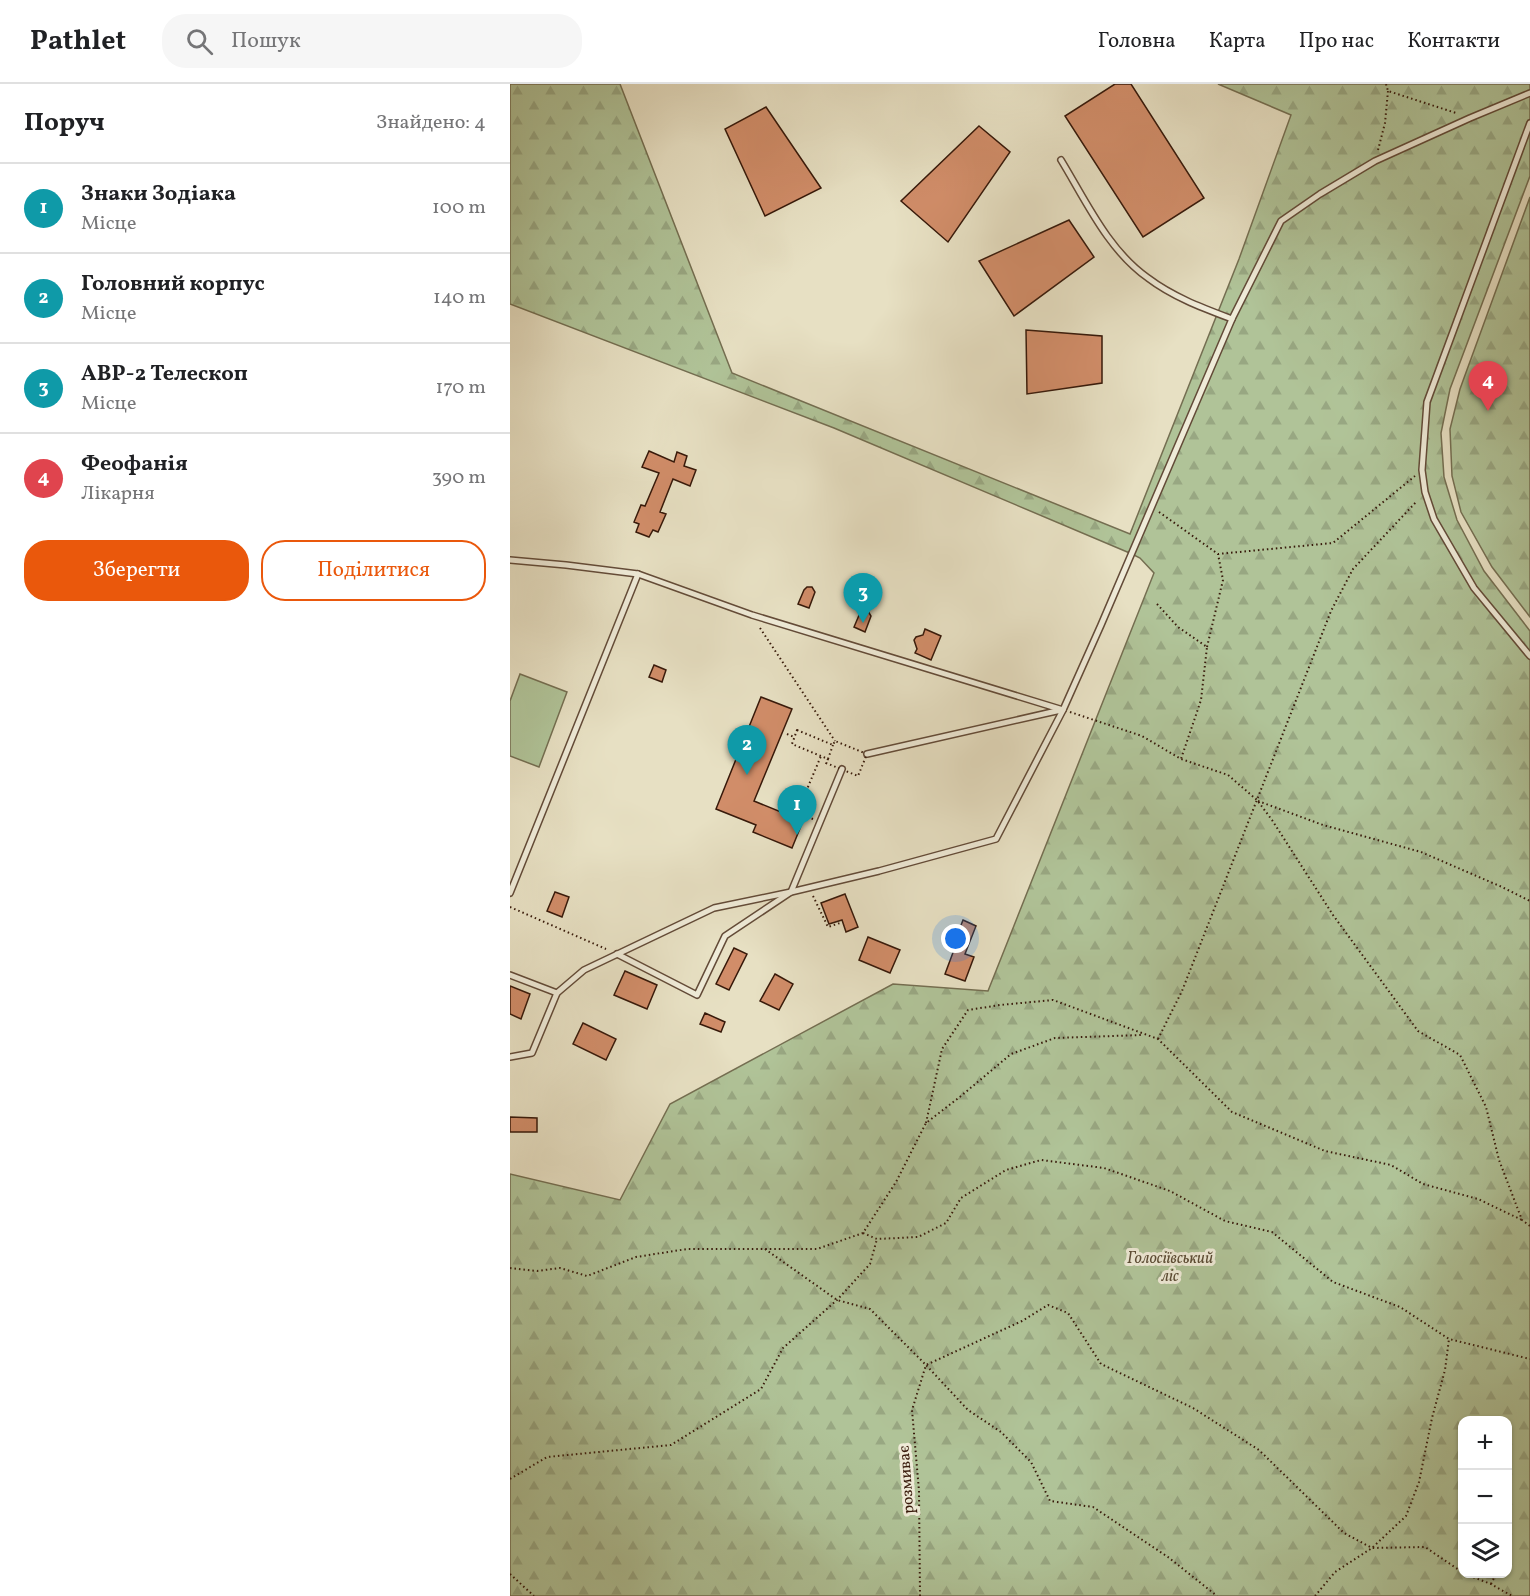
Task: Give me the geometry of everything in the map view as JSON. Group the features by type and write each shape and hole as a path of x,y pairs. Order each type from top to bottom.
{"lane":[{"path":"510,1057 532,1053 557,993 584,970 714,908 879,871 996,839 1063,710 1232,319 1281,221 1320,194 1376,161 1530,93"},
{"path":"1530,123 1426,402 1422,470 1425,492 1434,519 1474,588 1530,656"},
{"path":"1061,160 1107,236 1127,259 1148,278 1175,294 1232,319"},
{"path":"510,560 638,574 752,615 1063,710"},
{"path":"510,893 638,574"},
{"path":"867,754 1063,710"},
{"path":"617,954 697,994 725,936 791,892 842,769"},
{"path":"510,975 557,993"}],"path":[{"path":"1376,161 1385,123 1388,91 1386,84"},
{"path":"1388,91 1470,118"},
{"path":"1152,507 1218,554 1333,543 1422,470"},
{"path":"1158,1039 1182,991 1331,611 1353,569 1425,492"},
{"path":"1181,759 1201,700 1207,647 1223,580 1218,554"},
{"path":"1156,604 1178,627 1207,647"},
{"path":"752,615 835,741 867,754 858,776 826,763 835,741"},
{"path":"1063,710 1142,736 1181,759 1228,775 1257,800 1333,915 1418,1031 1460,1055 1486,1107 1499,1160 1522,1220"},
{"path":"828,759 792,744 797,730 834,745"},
{"path":"786,734 794,738"},
{"path":"820,822 797,813 821,756"},
{"path":"1257,800 1323,825 1421,852 1530,901"},
{"path":"809,888 828,927 840,923"},
{"path":"510,907 617,954"},
{"path":"510,1268 537,1271 560,1268 587,1276 636,1257 687,1249 817,1249 863,1233 896,1182 926,1123 942,1048 968,1010 1053,1000 1158,1039 1232,1112 1325,1150 1390,1165 1422,1185 1478,1199 1530,1226"},
{"path":"926,1123 1011,1054 1055,1038 1144,1035"},
{"path":"863,1233 877,1239 918,1237 946,1223 961,1198 1006,1170 1041,1160 1104,1168 1170,1191 1224,1221 1272,1232 1333,1282 1400,1307 1449,1339 1530,1359"},
{"path":"510,1479 547,1457 671,1445 761,1389 783,1348 837,1300 870,1264 877,1239"},
{"path":"765,1248 837,1300 870,1308 968,1410 1001,1432 1031,1462 1050,1501 1093,1507 1168,1557 1216,1596"},
{"path":"926,1365 1022,1321 1048,1305 1068,1313 1101,1364 1193,1408 1259,1450 1344,1533 1372,1548 1425,1547 1458,1569"},
{"path":"1315,1596 1335,1572 1372,1548 1406,1516 1419,1482 1432,1419 1446,1370 1449,1339"},
{"name":"розмиває","path":"920,1596 919,1491 912,1410 926,1365"},
{"path":"510,1574 534,1596"},
{"path":"1476,1578 1512,1596"},
{"path":"1491,1584 1494,1578"}],"green space":[{"name":"Голосіївський ліс","path":"510,84 620,84 732,373 1130,534 1239,259 1291,115 1218,84 1530,84 1530,176 1450,389 1441,433 1444,477 1457,520 1484,571 1530,631 1530,1596 510,1596 510,1174 620,1200 670,1104 893,984 988,991 1154,573 1140,558 1132,554 834,428 510,304"},
{"path":"1530,197 1530,617 1492,567 1461,512 1452,476 1450,429 1460,389"},
{"path":"520,674 567,692 539,767 510,756 510,701"}],"building":[{"path":"1115,84 1131,84 1204,198 1143,237 1065,116"},
{"path":"766,107 821,188 765,216 725,129"},
{"path":"979,126 1010,152 948,242 901,201"},
{"path":"1069,220 1094,257 1014,316 979,261"},
{"path":"1026,330 1102,336 1102,383 1027,394"},
{"path":"649,451 674,462 677,452 687,456 684,466 696,470 690,486 673,479 660,512 666,514 658,532 653,530 649,537 636,532 639,524 634,522 641,505 645,506 659,473 642,467"},
{"path":"807,587 812,587 815,592 809,608 798,604"},
{"path":"863,611 868,611 871,616 865,632 854,627"},
{"path":"925,629 941,636 931,660 915,653 917,649 914,640 923,635"},
{"path":"654,665 666,670 662,682 649,677"},
{"path":"761,697 792,709 754,801 803,821 792,848 753,832 756,825 716,809"},
{"path":"555,892 569,897 562,917 547,911"},
{"path":"845,894 858,927 846,932 842,920 829,924 821,903"},
{"path":"963,920 976,926 965,954 974,957 965,981 945,974"},
{"path":"868,937 900,950 890,973 859,960"},
{"path":"734,948 747,954 729,990 716,984"},
{"path":"625,971 657,985 647,1009 614,995"},
{"path":"775,974 793,984 779,1010 760,1001"},
{"path":"510,986 530,994 521,1019 510,1014"},
{"path":"705,1013 725,1022 721,1032 700,1024"},
{"path":"583,1023 616,1039 606,1060 573,1044"},
{"path":"510,1117 537,1118 537,1132 510,1132"}],"place":[{"name":"Феофанія","path":"1488,411"},
{"name":"АВР-2 Телескоп","path":"863,623"},
{"name":"Головний корпус","path":"747,775"},
{"name":"Знаки Зодіака","path":"797,835"}]}
